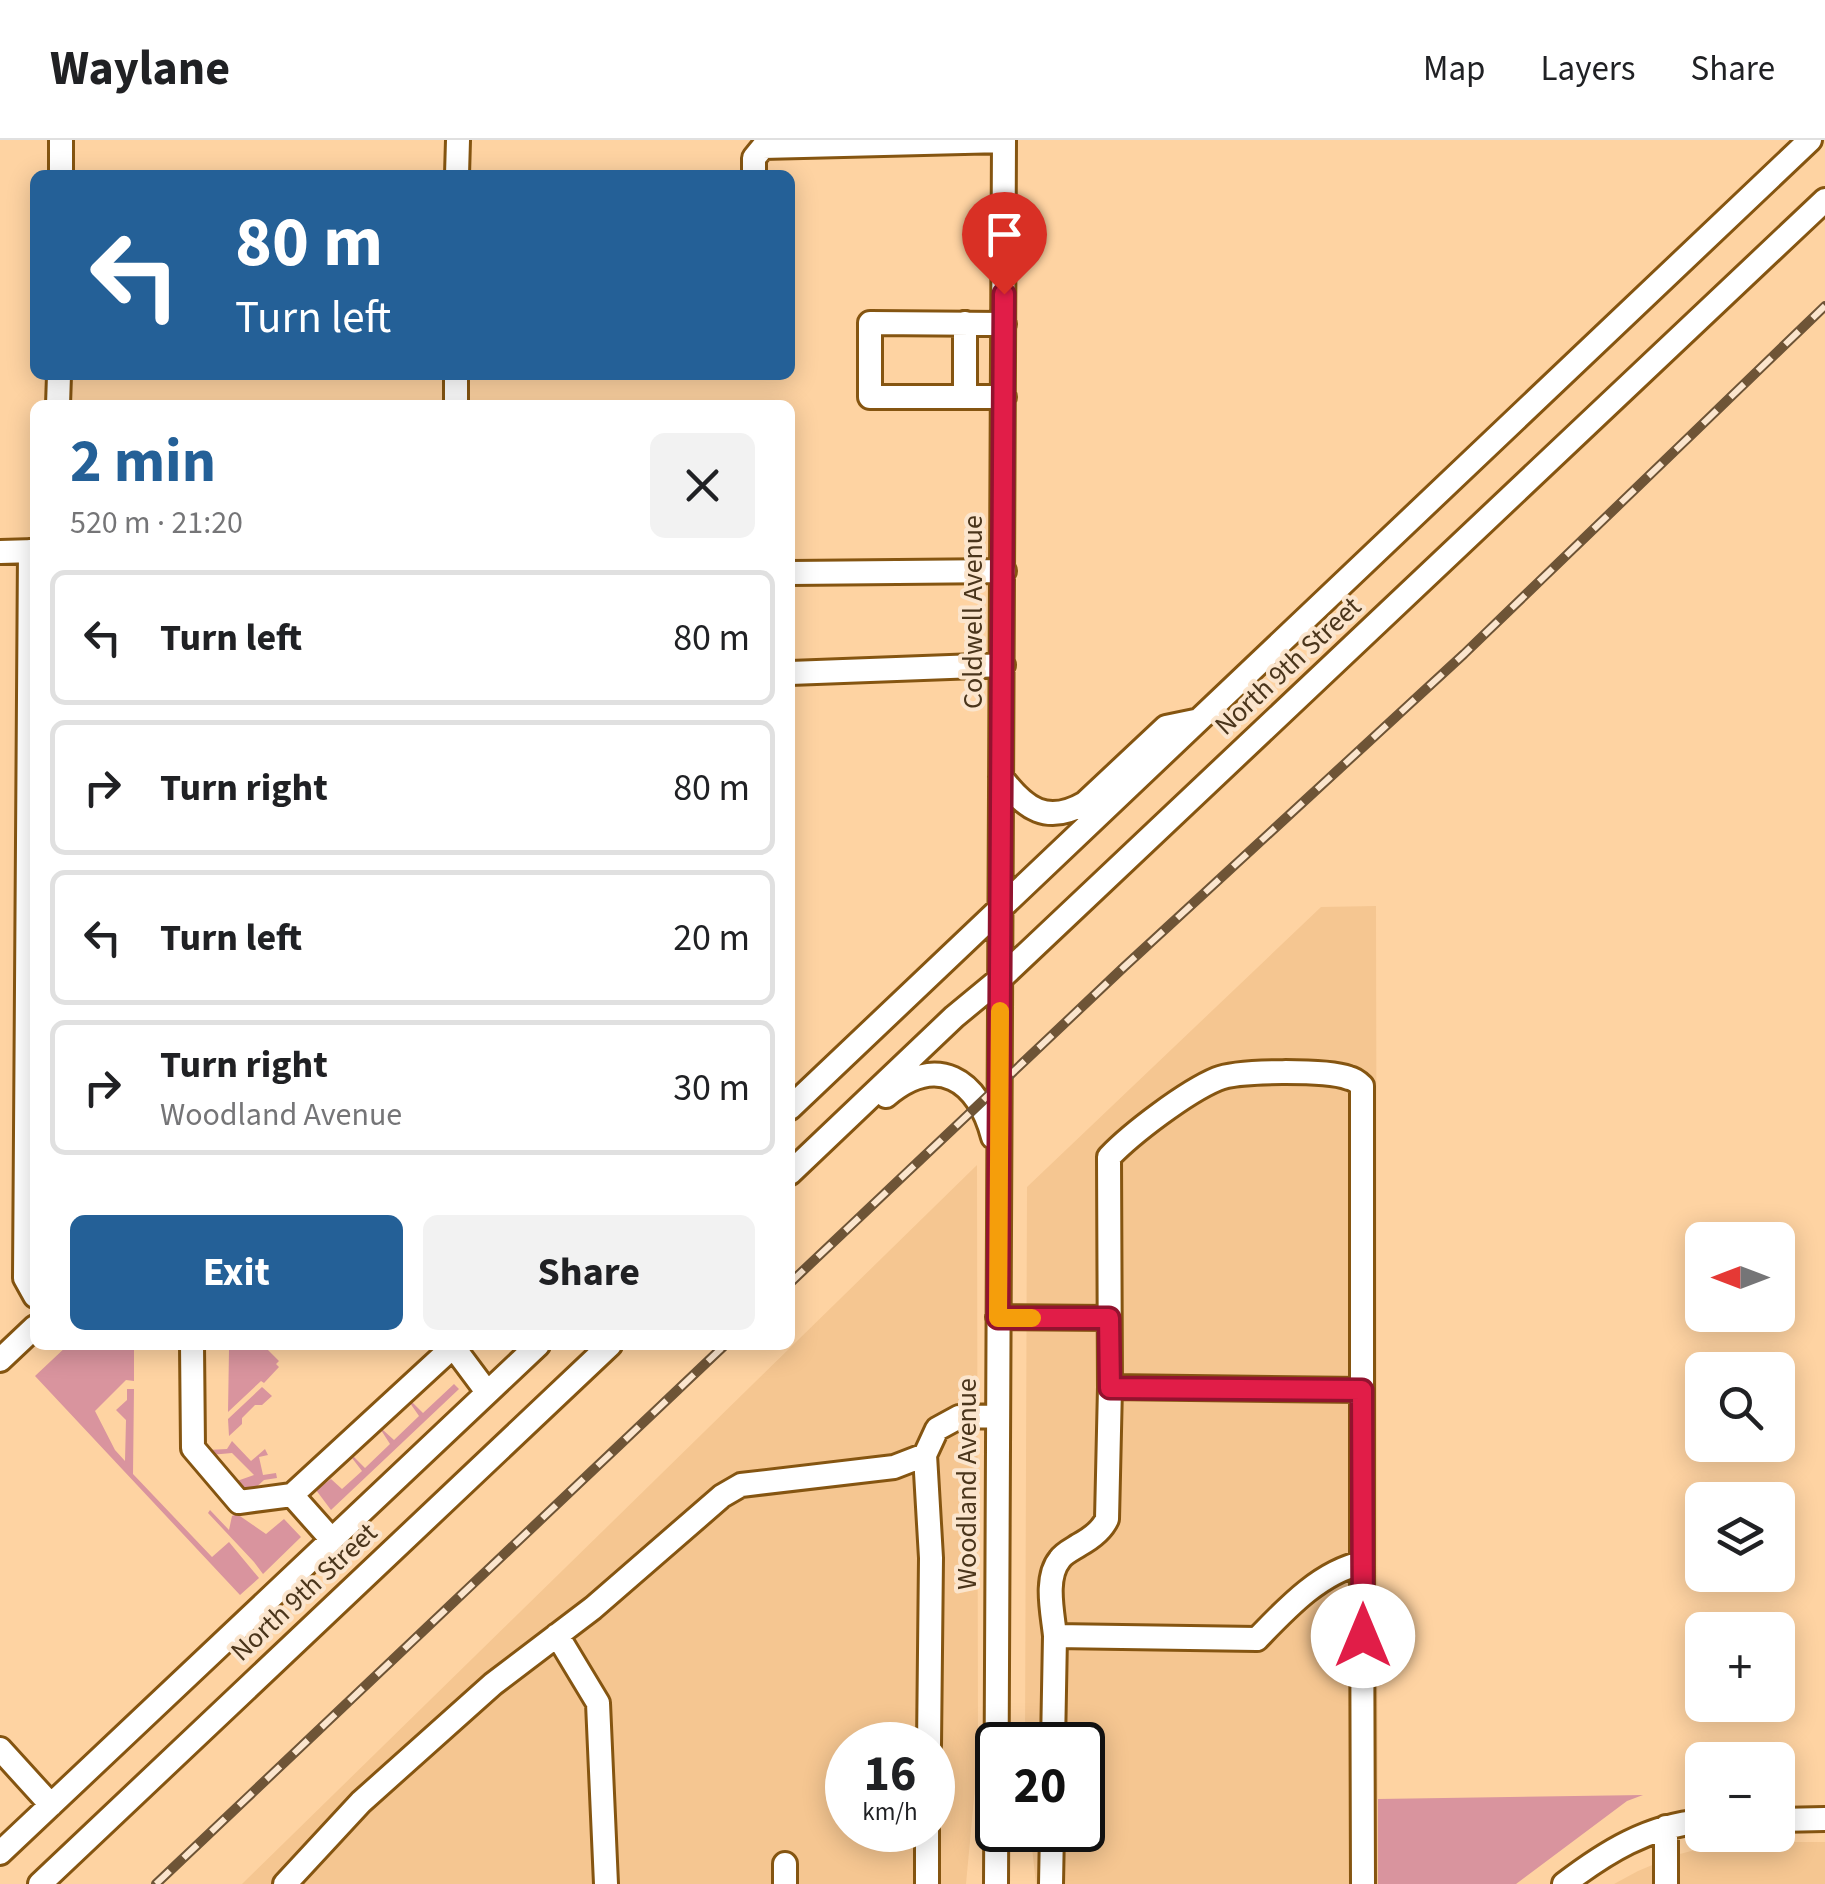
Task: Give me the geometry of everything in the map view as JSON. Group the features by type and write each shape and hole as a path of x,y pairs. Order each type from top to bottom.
{"street":[{"path":"60,170 61,140"},
{"path":"457,170 458,140"},
{"path":"754,170 754,158 763,147 1004,140"},
{"name":"Coldwell Avenue","path":"1000,1084 1004,140"},
{"name":"North 9th Street","path":"795,1103 1810,140"},
{"name":"North 9th Street","path":"796,1167 1825,200"},
{"path":"1004,324 870,322 870,397 1004,397"},
{"path":"964,396 965,323"},
{"path":"0,552 30,551"},
{"path":"795,574 1004,571"},
{"path":"795,673 1002,665"},
{"path":"1001,776 1018,799 1029,806 1049,813 1069,812 1085,803 1166,727 1199,720"},
{"path":"30,953 25,1116 25,1278 30,1287"},
{"path":"1053,1722 1053,1572 1060,1556 1086,1541 1107,1519 1109,1158 1188,1095 1220,1077 1300,1071 1352,1078 1362,1086 1364,1884"},
{"path":"796,1167 814,1161 891,1091 918,1076 936,1074 958,1079 981,1102 999,1160"},
{"name":"Woodland Avenue","path":"996,1884 1000,1084"},
{"path":"0,1117 25,1116"},
{"path":"998,1318 1109,1318"},
{"path":"0,1360 30,1332"},
{"path":"192,1350 193,1448 240,1502 292,1495 450,1350"},
{"path":"457,1350 487,1392"},
{"name":"North 9th Street","path":"0,1853 533,1350"},
{"name":"North 9th Street","path":"40,1884 605,1350"},
{"path":"1110,1388 1362,1390"},
{"path":"928,1722 931,1558 926,1454 937,1428 959,1416 998,1416"},
{"path":"286,1884 361,1802 493,1684 593,1608 722,1496 740,1485 894,1467 926,1454"},
{"path":"292,1495 332,1540"},
{"path":"1055,1636 1257,1639 1322,1582 1342,1568 1362,1564"},
{"path":"557,1636 598,1704 606,1884"},
{"path":"0,1749 51,1806"},
{"path":"1795,1820 1825,1819"},
{"path":"1564,1884 1630,1840 1685,1824"},
{"path":"1666,1827 1666,1884"},
{"path":"927,1884 928,1852"},
{"path":"1051,1884 1052,1852"}],"shaded area":[{"path":"1376,906 1378,1884 1036,1884 1032,1852 1105,1852 1105,1722 1025,1722 1027,1187 1321,907"},
{"path":"977,1165 975,1787 966,1884 242,1884 788,1350 795,1350 795,1343"},
{"path":"63,1350 134,1350 134,1381 126,1380 95,1411 115,1450 125,1461 126,1420 116,1410 127,1400 127,1389 134,1389 133,1474 212,1557 229,1542 259,1578 240,1595 35,1376"},
{"path":"229,1350 268,1350 279,1361 279,1367 228,1412"},
{"path":"454,1384 459,1389 331,1510 316,1490 331,1479 342,1489 362,1471 352,1458 365,1468 390,1444 381,1430 394,1440 419,1416 410,1403 423,1413"},
{"path":"262,1387 272,1396 262,1405 255,1405 229,1436 228,1419"},
{"path":"232,1441 251,1461 265,1449 268,1455 259,1457 263,1475 276,1473 277,1478 264,1480 246,1493 237,1481 254,1475 232,1453 210,1455 207,1450 227,1449"},
{"path":"210,1510 229,1530 232,1516 237,1514 266,1534 284,1519 301,1537 263,1574 208,1513"},
{"path":"1643,1795 1627,1801 1516,1884 1378,1884 1378,1799"},
{"path":"1795,1842 1825,1842 1825,1884 1614,1884 1676,1855 1795,1852"}],"railway":[{"path":"795,1278 1124,967 1464,654 1825,306"},
{"path":"156,1884 720,1350"}],"slow traffic":[{"path":"1000,1011 998,1318 1032,1318"}],"route":[{"path":"1004,294 998,1318 1109,1318 1110,1388 1362,1390 1363,1636"}]}
